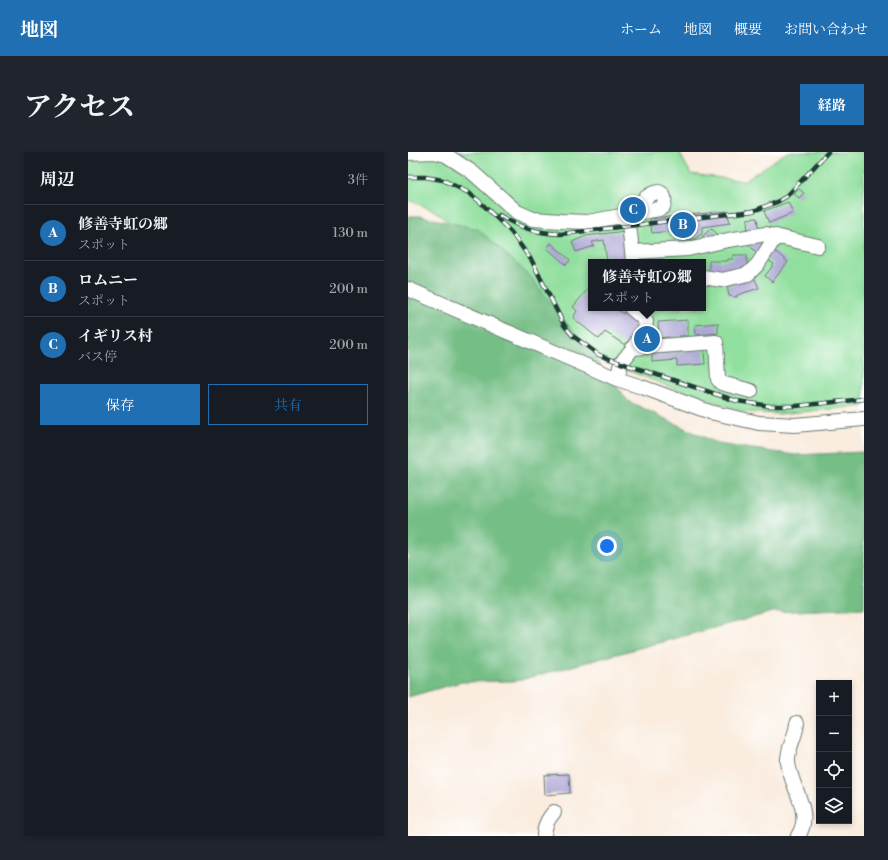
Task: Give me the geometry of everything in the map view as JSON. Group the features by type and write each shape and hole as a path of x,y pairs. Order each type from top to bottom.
{"street":[{"path":"408,153 435,152 446,155 472,172 517,212 533,218 588,222 628,215 633,257 688,249 748,236 766,234 818,246"},
{"path":"706,277 722,280 748,274 758,264 776,236"},
{"path":"408,289 617,379 710,412 759,423 795,426 864,419"},
{"path":"617,379 621,363 645,329 646,321 634,311"},
{"path":"633,348 716,342 718,379 721,383 751,391"},
{"path":"797,724 788,754 789,769 803,813 803,827 798,836"},
{"path":"544,836 545,823 554,812"}],"green space":[{"path":"408,152 679,152 691,174 744,181 787,152 864,152 864,406 778,414 745,412 689,394 571,349 470,238 433,210 408,200"},
{"path":"408,216 420,216 478,229 529,275 628,401 718,444 795,455 864,452 864,608 773,612 517,681 461,682 408,697"}],"building":[{"path":"799,189 804,193 799,198 794,194"},
{"path":"788,202 793,213 769,223 764,211"},
{"path":"727,211 730,223 702,227 702,234 694,239 681,240 681,230 652,233 650,219"},
{"path":"757,218 760,239 788,262 772,282 765,276 774,264 758,254 749,245 747,219"},
{"path":"711,228 717,234 709,242 702,237"},
{"path":"625,231 629,259 607,259 604,240 592,242 594,246 576,252 572,242 586,236"},
{"path":"551,243 570,260 566,265 547,248"},
{"path":"658,252 661,259 647,259 646,257"},
{"path":"733,255 747,255 747,270 726,273 709,273 709,261 728,261 728,259 733,259"},
{"path":"754,277 759,288 737,295 737,297 729,296 727,286 734,285 733,281"},
{"path":"587,290 588,311 620,311 623,314 624,312 641,325 625,345 605,332 599,339 573,318 577,311 573,307"},
{"path":"688,320 688,336 679,336 679,339 669,339 669,337 659,338 658,322"},
{"path":"718,323 718,333 696,335 695,325"},
{"path":"704,350 705,364 677,366 677,360 652,362 652,354"},
{"path":"569,774 570,793 545,795 544,775"}],"railway":[{"path":"499,215 529,229 561,234 753,211 777,202 787,196 828,152"},
{"path":"408,177 425,177 443,180 469,193 479,201 511,232 532,261 564,325 573,336 599,355 737,401 770,406 796,406 864,399"}],"place":[{"name":"イギリス村","path":"633,210"},
{"name":"ロムニー","path":"683,225"},
{"name":"修善寺虹の郷","path":"647,339"}]}
